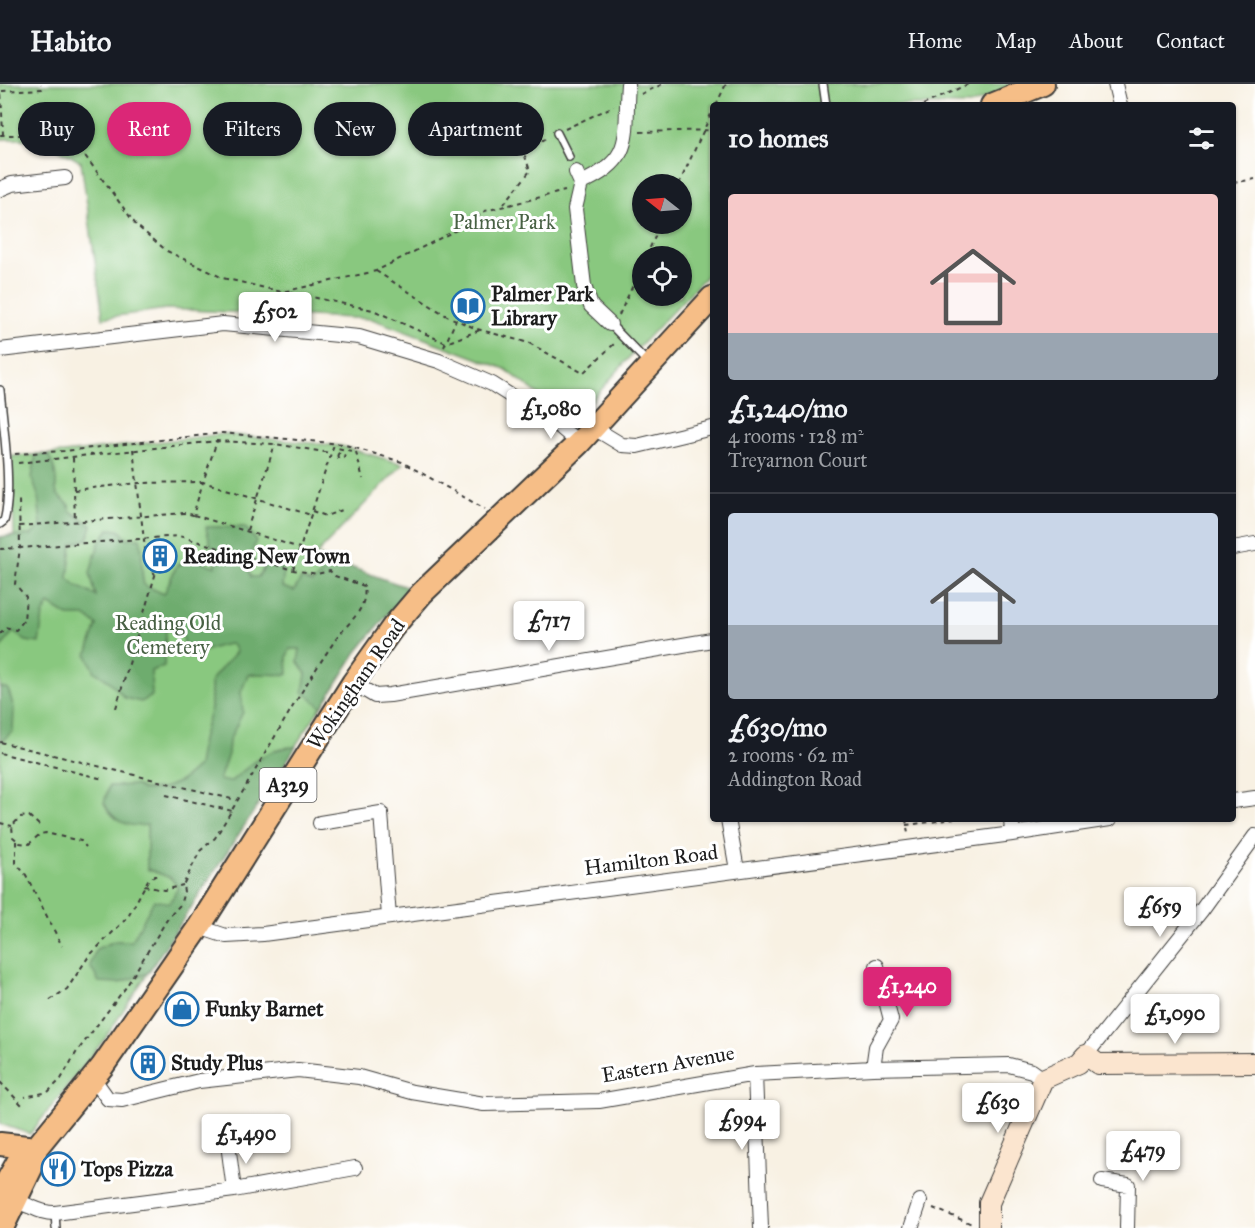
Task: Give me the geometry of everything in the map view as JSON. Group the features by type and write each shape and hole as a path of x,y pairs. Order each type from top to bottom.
{"main road":[{"path":"999,102 1043,84"},
{"name":"Wokingham Road","path":"6,1213 10,1174 18,1162 36,1148 98,1086 353,682 393,627 422,593 586,435 710,300"},
{"path":"6,1145 36,1148"},
{"name":"Wokingham Road","path":"6,1213 33,1164 36,1148"}],"street":[{"path":"611,325 591,306 584,286 575,209 579,178 616,162 624,149 628,84"},
{"path":"1115,84 1119,102"},
{"path":"0,189 12,184 65,178"},
{"path":"0,350 178,327 223,324 274,327 359,337 439,361 492,384 560,427 622,445 630,446 710,428"},
{"path":"1236,547 1255,544"},
{"path":"353,682 375,696 390,695 710,640"},
{"path":"1236,801 1255,798"},
{"path":"320,823 381,813 389,917"},
{"path":"729,822 737,870"},
{"path":"1011,822 1012,834"},
{"name":"Hamilton Road","path":"199,927 226,936 240,936 1090,822"},
{"path":"981,1228 989,1203 1043,1079 1079,1063 1086,1055 1182,935 1255,836"},
{"path":"873,1068 876,1047 891,1020 877,966"},
{"path":"1086,1055 1098,1064 1255,1063"},
{"name":"Eastern Avenue","path":"98,1086 108,1099 122,1101 199,1081 298,1070 359,1077 412,1092 484,1104 599,1101 755,1074 873,1068 1009,1065 1032,1071 1043,1079"},
{"path":"755,1074 761,1228"},
{"path":"228,1144 234,1190"},
{"path":"6,1213 55,1213 234,1190 355,1168"},
{"path":"1102,1181 1128,1185 1127,1228"},
{"path":"911,1228 920,1201"}],"lane":[{"path":"823,84 826,102"},
{"path":"557,133 569,157"},
{"path":"611,325 651,366"},
{"path":"0,390 6,508 4,521 0,524"},
{"path":"6,1145 10,1174"},
{"path":"55,1213 56,1228"}],"path":[{"path":"41,84 42,90 1,91 2,135 43,135 86,157 136,225 167,251 223,278 373,310 446,343 480,330"},
{"path":"627,101 663,84"},
{"path":"717,102 726,84"},
{"path":"929,102 968,84"},
{"path":"684,174 710,117"},
{"path":"626,133 710,130"},
{"path":"283,291 376,271 466,225 485,211 557,194 579,178"},
{"path":"1236,182 1255,179"},
{"path":"376,271 456,320 480,330 529,343 583,373 621,337"},
{"path":"611,325 632,285"},
{"path":"274,327 283,291"},
{"path":"439,361 456,320"},
{"path":"5,454 64,451 222,432 342,444 402,462 500,519"},
{"path":"192,514 217,441"},
{"path":"18,472 18,462 217,441 274,444 342,453"},
{"path":"247,531 274,444"},
{"path":"293,570 333,447 356,452 363,479"},
{"path":"133,449 147,565 156,575"},
{"path":"73,458 75,522"},
{"path":"74,490 138,483 203,482 326,516 345,509"},
{"path":"0,634 4,627 16,630 24,620 26,597 15,584 20,548 19,494"},
{"path":"19,525 192,514 300,548"},
{"path":"0,549 187,537 293,570 317,574 330,571 334,576 364,586 365,605 335,640 232,811 214,838 200,851 183,885 183,899 180,905 168,918 126,987 76,1053 61,1079 48,1092 25,1097"},
{"path":"116,708 159,562"},
{"path":"0,742 237,800"},
{"path":"0,753 102,779"},
{"path":"166,795 232,811"},
{"path":"39,825 33,818 24,816 16,819 12,826 16,841 16,863 26,875 62,946"},
{"path":"906,825 930,822"},
{"path":"0,823 12,826"},
{"path":"16,841 29,844 40,834 46,833 81,841 86,847"},
{"path":"50,1000 67,989 89,956 128,918 144,886 153,875 160,873"},
{"path":"144,886 164,890 183,885"},
{"path":"0,1082 23,1106"},
{"path":"920,1201 981,1228"}],"green space":[{"name":"Palmer Park","path":"0,84 1011,84 1007,89 977,102 710,102 710,272 692,291 692,246 632,246 632,306 678,306 574,421 505,369 372,319 166,309 103,318 81,162 71,156 95,156 95,102 18,102 18,139 0,139"},
{"name":"Reading Old Cemetery","path":"223,434 341,446 403,464 316,555 409,588 356,653 106,1037 30,1134 0,1124 0,537 14,535 12,456 64,453"},
{"path":"36,454 48,454 56,478 57,493 69,504 70,511 92,525 88,539 72,544 68,578 77,586 96,596 90,573 99,543 109,529 119,530 128,538 140,538 144,585 164,594 177,565 197,560 216,567 206,527 245,527 256,540 248,567 251,577 258,577 272,555 281,559 284,571 282,587 294,591 301,579 312,583 336,562 409,588 356,653 322,707 303,692 306,674 298,662 300,649 290,649 287,657 288,674 248,675 241,692 243,712 229,741 228,754 219,780 230,782 269,753 296,747 148,973 119,983 99,982 90,966 96,949 115,941 132,941 154,900 170,903 178,887 171,878 147,869 147,825 127,824 112,814 104,803 109,786 135,785 144,790 162,789 181,781 198,766 211,708 211,680 236,652 232,644 226,644 186,657 184,640 178,628 166,630 164,666 151,671 152,696 141,702 125,698 109,681 95,672 87,655 97,625 85,616 68,616 49,604 43,615 39,643 26,641 13,632 0,649 0,537 31,535 41,526 38,495 32,478"},
{"path":"0,687 8,689 14,708 13,731 3,740 0,739"}],"place":[{"name":"Palmer Park Library","path":"468,306"},
{"name":"Reading New Town","path":"160,556"},
{"name":"Funky Barnet","path":"182,1009"},
{"name":"Study Plus","path":"148,1063"},
{"name":"Tops Pizza","path":"58,1169"}]}
